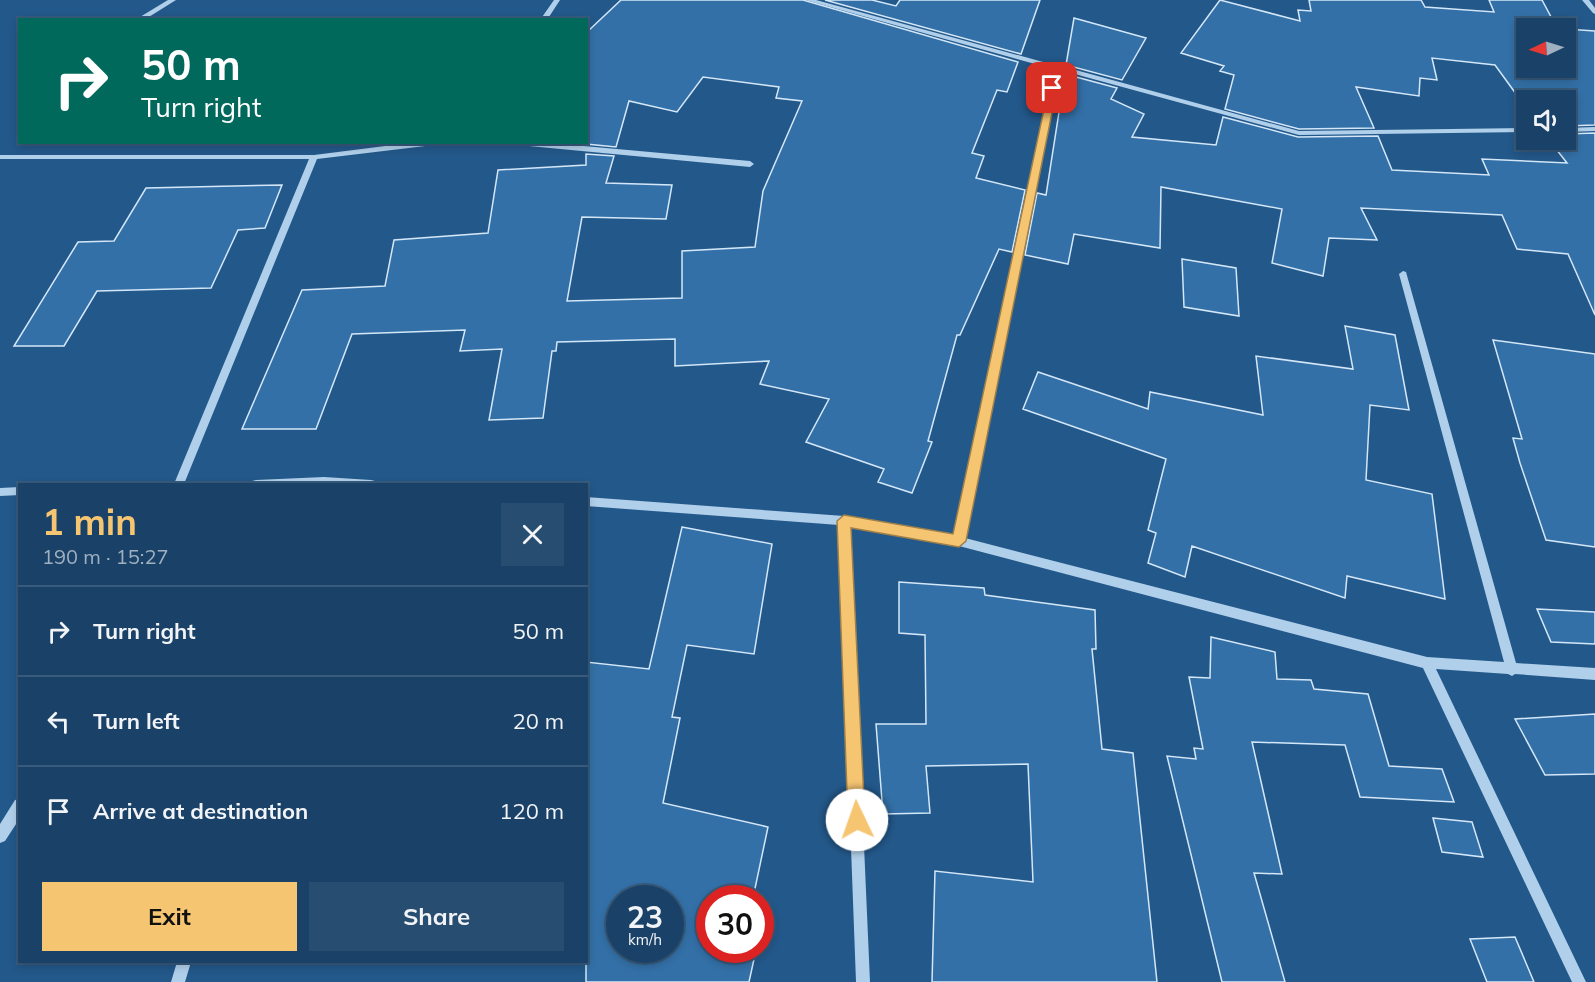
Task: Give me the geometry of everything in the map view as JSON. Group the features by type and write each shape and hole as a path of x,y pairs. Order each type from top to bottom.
{"street":[{"path":"142,18 173,0"},
{"path":"544,18 557,0"},
{"path":"808,0 1299,133 1516,130"},
{"path":"1586,0 1595,12"},
{"path":"959,541 1057,66"},
{"path":"1576,130 1595,129"},
{"path":"0,157 314,158 426,144"},
{"path":"529,144 750,164"},
{"path":"179,483 314,158"},
{"path":"1403,274 1512,670"},
{"path":"0,492 18,491"},
{"path":"588,501 844,521 959,541 1426,663 1595,674"},
{"path":"844,521 863,982"},
{"path":"1426,663 1579,982"},
{"path":"0,836 18,808"},
{"path":"178,982 184,963"}],"building":[{"path":"621,0 803,0 1018,62 1007,92 997,90 972,153 984,156 976,178 1025,190 1012,252 999,249 960,335 957,335 928,441 932,442 912,493 878,482 884,469 806,442 829,399 760,384 769,361 675,366 675,339 557,342 556,351 552,351 543,418 489,420 502,349 460,351 465,330 352,334 316,429 242,429 302,290 385,286 394,240 488,233 498,170 586,165 586,154 614,156 606,183 672,185 666,219 582,217 567,301 682,298 682,251 755,247 763,191 802,101 776,98 779,87 703,77 677,112 629,101 616,147 586,144 588,144 588,31"},
{"path":"825,0 872,0 896,6 900,0 1040,0 1021,54"},
{"path":"1220,0 1300,21 1298,10 1311,11 1309,0 1421,0 1425,7 1494,12 1489,0 1542,0 1552,18 1516,18 1516,78 1576,78 1576,30 1595,31 1595,125 1576,126 1576,90 1516,90 1516,94 1495,65 1432,58 1437,80 1420,78 1419,96 1356,87 1374,128 1299,129 1225,109 1234,75 1220,71 1224,66 1181,53"},
{"path":"1074,18 1146,38 1122,80 1066,65"},
{"path":"1065,74 1117,88 1111,99 1144,114 1132,137 1216,145 1223,117 1298,137 1378,136 1392,170 1489,175 1482,159 1567,163 1557,150 1576,150 1576,134 1595,133 1595,315 1568,254 1517,249 1502,215 1361,208 1377,240 1329,238 1323,276 1272,263 1282,209 1161,187 1160,248 1074,234 1068,264 1025,255 1037,193 1046,195"},
{"path":"282,185 265,228 238,230 211,288 97,291 64,346 14,346 78,242 114,241 146,188"},
{"path":"1182,259 1236,268 1239,316 1184,307"},
{"path":"1345,326 1395,335 1409,410 1370,405 1366,480 1432,494 1445,599 1347,576 1345,598 1192,546 1185,577 1148,563 1156,533 1148,530 1166,459 1023,409 1038,372 1148,409 1150,392 1263,415 1256,356 1353,369"},
{"path":"1493,340 1595,354 1595,547 1546,540 1513,438 1522,439"},
{"path":"682,527 772,544 754,654 687,645 672,717 680,718 663,803 768,827 756,885 696,885 696,963 753,963 749,982 586,982 586,963 588,963 588,662 649,669"},
{"path":"899,582 984,588 985,595 1095,610 1096,649 1092,649 1102,749 1133,753 1157,982 932,982 935,871 1033,882 1028,764 926,766 930,813 883,814 876,724 926,724 925,635 899,633"},
{"path":"1537,609 1595,612 1595,644 1551,642"},
{"path":"1211,637 1275,652 1277,679 1311,680 1314,689 1368,694 1389,766 1442,769 1454,802 1360,797 1345,745 1252,742 1282,874 1254,873 1285,982 1222,982 1167,756 1196,759 1194,748 1203,749 1189,677 1210,678"},
{"path":"1595,714 1595,774 1545,775 1515,719"},
{"path":"1433,818 1472,822 1483,857 1442,852"},
{"path":"1515,937 1534,982 1487,982 1470,939"}],"route":[{"path":"857,820 844,521 959,541 1052,88"}]}
